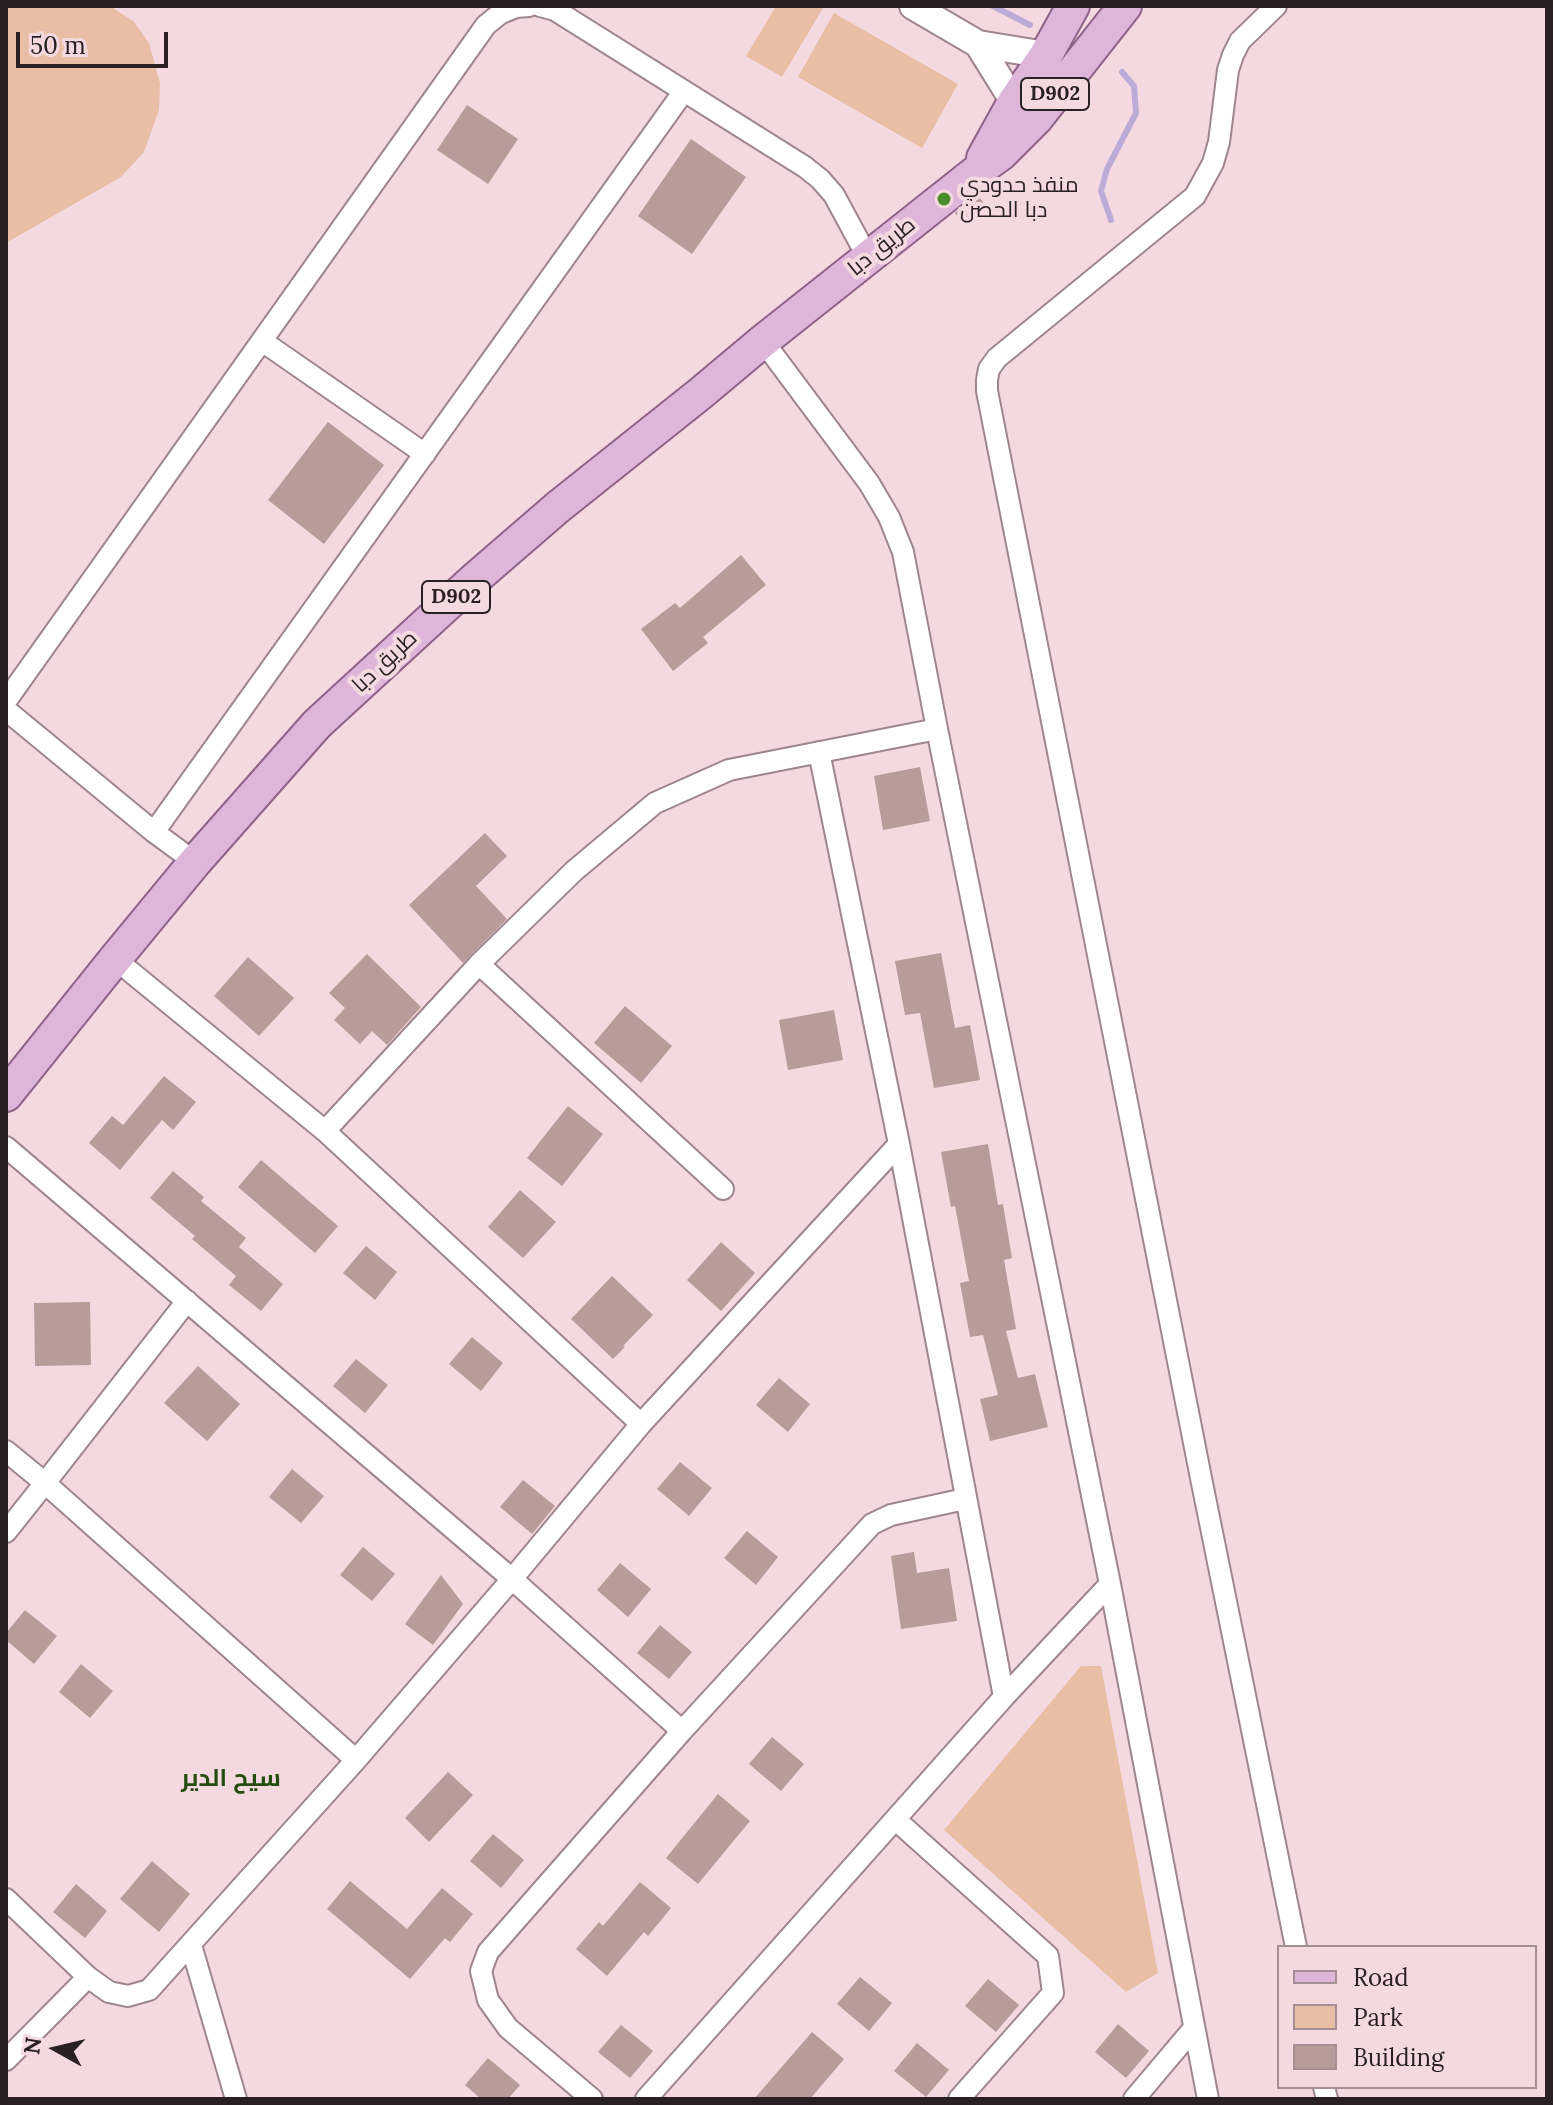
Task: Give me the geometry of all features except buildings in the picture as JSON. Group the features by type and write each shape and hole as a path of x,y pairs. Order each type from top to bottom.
{"main road":[{"name":"طريق دبا","path":"1025,111 1046,55 1073,6"},
{"name":"طريق دبا","path":"6,1095 195,862 317,724 558,507 976,172 1025,111 1125,6"}],"street":[{"path":"6,701 486,25 501,13 529,6"},
{"path":"540,6 555,10 805,167 834,195 868,258"},
{"path":"913,6 978,44 1046,55"},
{"path":"1276,6 1240,41 1233,55 1228,70 1219,142 1213,163 1195,196 997,358 989,369 987,391 1194,1447 1296,1945"},
{"path":"978,44 1025,111"},
{"path":"154,832 684,91"},
{"path":"262,341 425,454"},
{"path":"763,341 869,483 889,517 903,552 1110,1584 1208,2099"},
{"path":"6,710 195,862"},
{"path":"325,1131 479,964 574,871 655,803 729,770 937,729"},
{"path":"819,752 899,1144 1004,1697"},
{"path":"115,959 325,1131 641,1424"},
{"path":"479,964 723,1189"},
{"path":"6,1899 88,1977 109,1992 128,1996 149,1990 356,1760 641,1424 899,1144"},
{"path":"6,1147 512,1579 682,1731"},
{"path":"6,1532 187,1301"},
{"path":"6,1451 356,1760"},
{"path":"592,2099 508,2028 488,2000 481,1971 488,1952 682,1731 872,1524 891,1515 965,1499"},
{"path":"646,2099 1004,1697 1110,1584"},
{"path":"896,1820 1048,1956 1053,1993 959,2099"},
{"path":"191,1945 236,2099"},
{"path":"6,2060 88,1977"},
{"path":"1134,2099 1194,2028"}],"green space":[{"path":"6,6 110,6 134,22 149,43 160,83 159,110 144,152 121,177 6,243"},
{"path":"776,6 823,8 782,77 746,56"},
{"path":"834,13 958,84 922,148 798,77"},
{"path":"1081,1666 1101,1666 1158,1973 1126,1992 944,1830"}],"waterway":[{"path":"993,6 1030,25"},
{"path":"1111,220 1101,191 1107,169 1136,113 1134,86 1122,72"}],"place":[{"name":"منفذ حدودي دبا الحصن","path":"944,199"}],"district":[{"name":"سيح الدير","path":"231,1779"}]}
